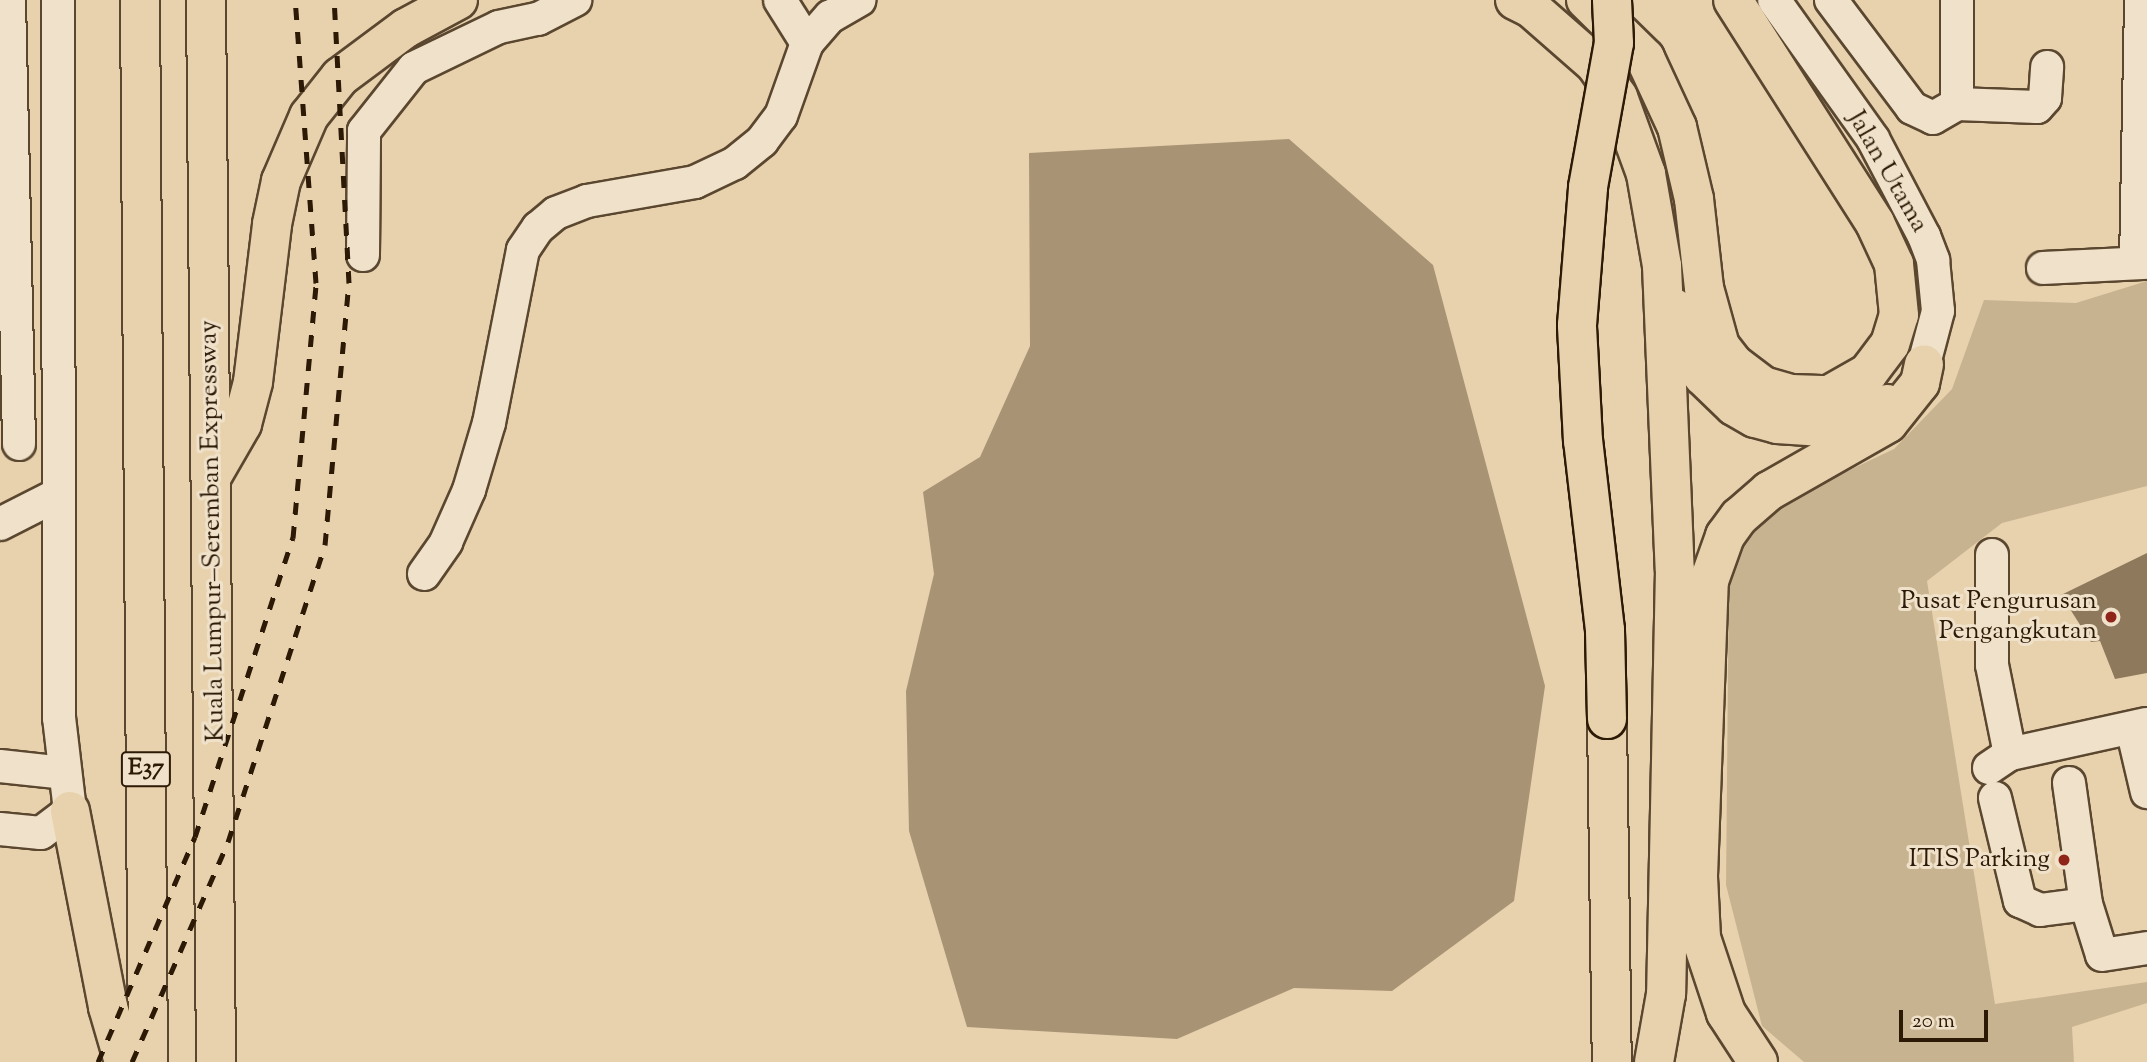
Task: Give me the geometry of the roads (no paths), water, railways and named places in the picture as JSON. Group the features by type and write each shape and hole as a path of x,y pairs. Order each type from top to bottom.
{"highway":[{"name":"E37","path":"140,0 148,1062"},
{"name":"Kuala Lumpur–Seremban Expressway","path":"206,0 216,1062"},
{"path":"212,477 245,413 277,202 309,116 340,77 406,28 458,0"},
{"path":"1515,0 1531,8 1595,64 1618,97 1646,174 1662,266 1690,357 1713,388 1755,418 1797,427 1846,422 1895,399 1924,365"},
{"path":"1587,0 1645,58 1677,127 1693,199 1704,288 1720,346 1734,364 1763,386 1790,394 1829,395 1867,373 1890,344 1899,315 1894,264 1875,223 1733,0"},
{"path":"1612,0 1614,43 1584,219 1577,326 1583,441 1605,630 1612,1062"},
{"path":"1654,1062 1666,994 1675,570 1662,266"},
{"path":"1758,1062 1726,1013 1701,938 1698,876 1709,581 1725,536 1738,517 1769,491 1888,424 1920,383 1924,365"},
{"path":"69,811 108,1007 124,1062"}],"street":[{"path":"9,0 9,445 58,444"},
{"path":"0,829 41,833 69,811 58,718 58,0"},
{"path":"363,255 364,131 414,68 455,45 499,27 538,19 575,0"},
{"path":"780,0 807,43"},
{"path":"424,574 446,542 469,490 489,423 523,250 538,228 556,213 587,201 695,182 735,163 762,141 781,116 807,43 830,17 859,0"},
{"name":"Jalan Utama","path":"1774,0 1873,139 1924,236 1933,260 1938,311 1924,365"},
{"path":"1832,0 1912,108 1933,118 1956,104 2037,107 2045,98 2047,67"},
{"path":"1956,104 1958,0"},
{"path":"2043,268 2142,263 2143,17"},
{"path":"0,524 57,495"},
{"path":"1992,555 1992,665 1998,773 2020,901 2040,910 2086,904"},
{"path":"1998,773 2140,726 2147,792"},
{"path":"0,766 64,773"},
{"path":"2069,783 2086,904 2102,956 2147,947"}],"railway":[{"path":"98,1062 195,837 293,538 316,283 295,0"},
{"path":"132,1062 228,842 325,545 349,283 334,0"}],"place":[{"name":"Pusat Pengurusan Pengangkutan","path":"2111,617"},
{"name":"ITIS Parking","path":"2064,860"}]}
